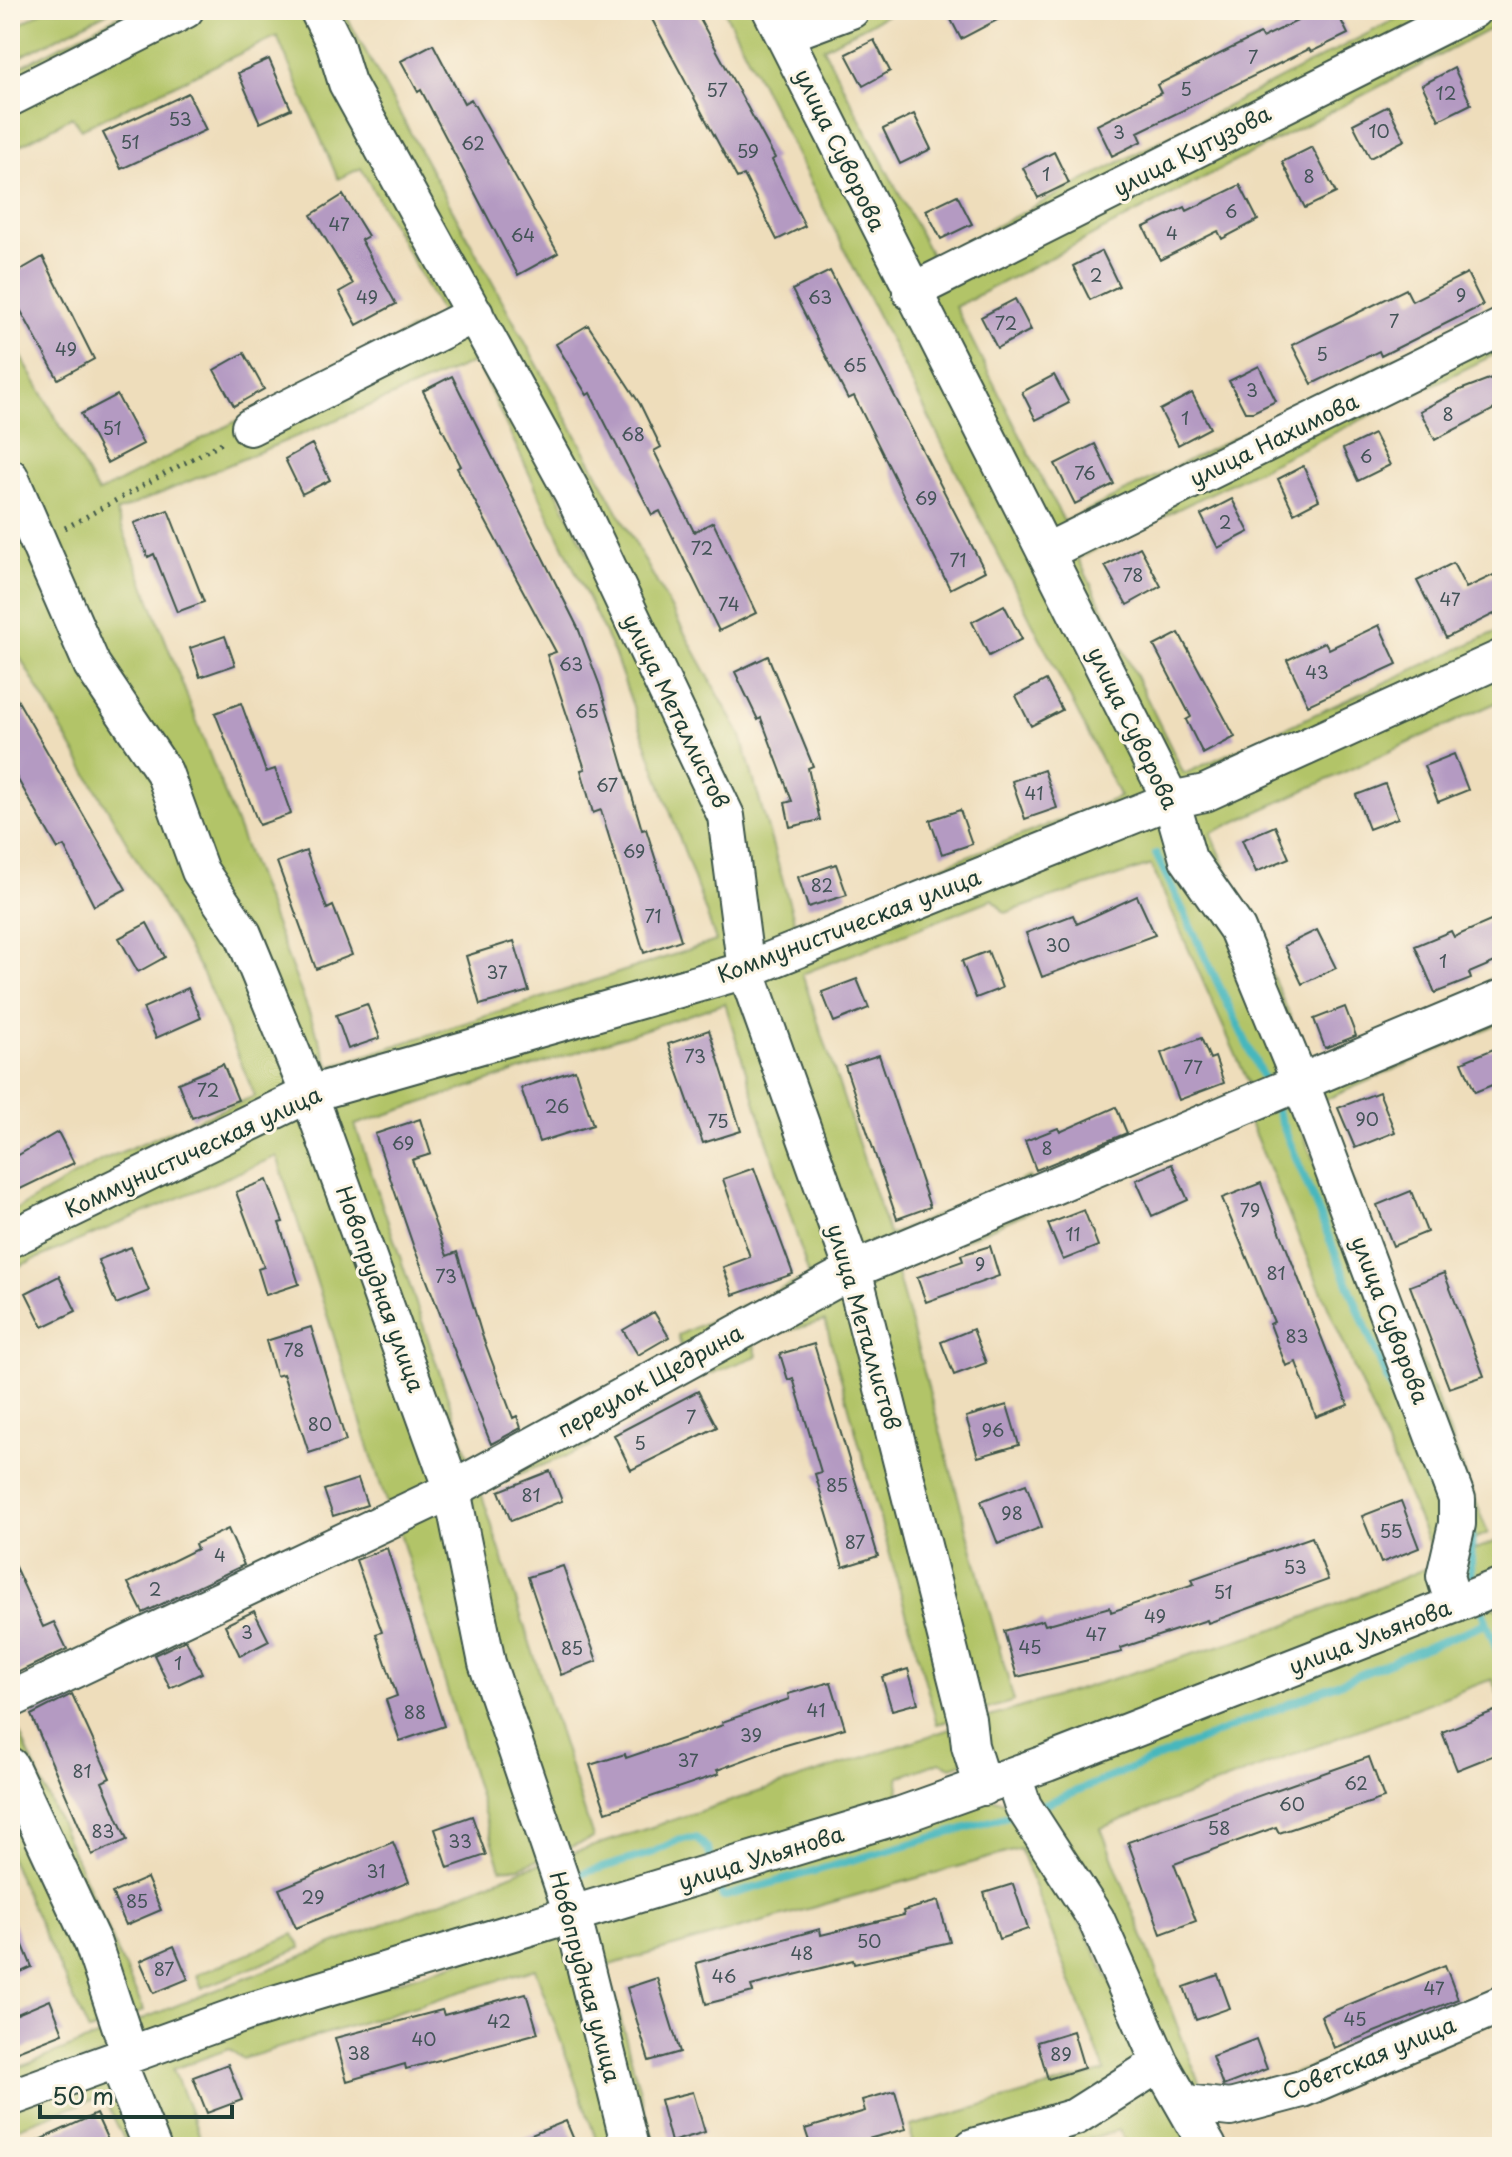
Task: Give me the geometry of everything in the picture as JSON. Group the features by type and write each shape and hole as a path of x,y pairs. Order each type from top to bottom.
{"street":[{"path":"10,98 185,10"},
{"name":"улица Металлистов","path":"318,10 335,44 347,83 572,492 686,738 726,816 746,970 853,1270 998,1781 1023,1806 1096,1919 1160,2063 1186,2103 1208,2147"},
{"path":"777,23 851,10"},
{"name":"улица Кутузова","path":"911,292 1473,10"},
{"name":"улица Суворова","path":"777,23 1171,800 1188,859 1237,929 1301,1084 1457,1499 1457,1524 1445,1576 1454,1605"},
{"path":"250,427 475,314"},
{"name":"улица Нахимова","path":"1046,552 1502,327"},
{"name":"Новопрудная улица","path":"10,477 92,665 164,772 200,871 243,934 309,1094 452,1490 487,1663 572,1913 630,2147"},
{"name":"Коммунистическая улица","path":"10,1239 309,1094 746,970 1171,800 1205,793 1502,658"},
{"name":"переулок Щедрина","path":"10,1700 452,1490 853,1270 1502,998"},
{"name":"улица Ульянова","path":"10,2098 248,2012 572,1913 813,1844 998,1781 1502,1586"},
{"path":"10,1766 93,1944 152,2147"},
{"name":"Советская улица","path":"1186,2103 1230,2108 1302,2089 1502,2004"},
{"path":"973,2147 1075,2117 1160,2063"}],"path":[{"path":"38,543 250,427"}],"green space":[{"path":"45,10 112,10 10,62 10,30"},
{"path":"130,10 161,10 10,86 10,72"},
{"path":"210,10 308,10 471,321 721,819 739,958 311,1087 97,662 10,456 10,336 98,493 442,314 361,168 338,179 277,36 81,129 72,117 10,151 10,110","holes":["476,361 614,653 716,941 330,1067 116,512"]},
{"path":"326,10 343,10 741,736 795,923 1120,797 724,10 762,10 1161,798 756,959 734,814"},
{"path":"864,10 896,10 823,48 933,259 1413,10 1460,10 915,284 792,38"},
{"path":"1489,10 1502,10 1502,23 955,307 1064,522 1502,305 1502,323 1050,545 920,294"},
{"path":"1502,332 1502,351 1078,558 1184,774 1502,629 1502,649 1175,792 1054,553"},
{"path":"10,498 237,937 300,1092 10,1233 10,1213 102,1160 255,1096 204,976 10,640"},
{"path":"1502,665 1502,700 1211,833 1311,1065 1304,1076 1180,805"},
{"path":"1165,806 1230,930 1290,1077 857,1264 762,973","holes":["1151,865 1252,1091 1033,1185 1029,1177 889,1235 802,974 993,899 1005,913"]},
{"path":"732,981 846,1269 682,1352 678,1335 809,1276 725,1003 355,1125 471,1465 455,1482 316,1100"},
{"path":"1502,1005 1502,1022 1322,1101 1488,1533 1457,1546 1308,1089"},
{"path":"1287,1094 1450,1499 1434,1556 1247,1116 896,1270 1014,1701 975,1713 860,1272"},
{"path":"306,1105 446,1487 388,1508 277,1156 10,1270 10,1246"},
{"path":"848,1276 958,1718 937,1724 825,1321 753,1340 757,1356 645,1399 599,1424 590,1447 480,1489 593,1838 520,1867 501,1869 399,1530 457,1493"},
{"path":"1502,1539 1502,1575 1459,1591 1455,1557"},
{"path":"1439,1563 1439,1598 993,1770 974,1722 1283,1626"},
{"path":"1489,1604 1502,1611 1502,1705 1492,1679 1101,1828 1202,2090 1223,2101 1502,1993 1298,2084 1228,2103 1196,2099 1163,2058 1099,1914 1030,1805 1028,1793 1032,1780"},
{"path":"10,1712 144,2011 124,2018 10,1755"},
{"path":"959,1726 963,1763 951,1767 940,1762 899,1777 898,1804 136,2042 127,2025 521,1870"},
{"path":"10,1778 110,2023 89,2032 10,1859"},
{"path":"991,1798 1007,1803 1041,1847 1151,2060 1074,2112 954,2147 899,2147 912,2143 911,2126 1105,2071 1020,1849 606,1966 655,2147 636,2147 592,1920"},
{"path":"557,1931 569,1946 621,2147 599,2147 535,1969 243,2059 229,2049 173,2069 204,2147 160,2147 130,2066"},
{"path":"294,1934 301,1948 202,1988 197,1975"},
{"path":"112,2031 117,2049 10,2088 10,2071"},
{"path":"109,2072 144,2147 128,2147 103,2096 10,2130 10,2108"},
{"path":"1155,2072 1200,2147 1128,2147 1119,2130 1061,2147 994,2147"}],"building":[{"path":"647,10 695,10 775,158 772,160 805,226 777,240 744,175 737,178"},
{"path":"946,10 1016,10 961,39"},
{"path":"1320,10 1336,10 1348,34 1311,52 1309,49 1138,132 1142,141 1112,156 1097,125 1161,93 1157,85 1260,34 1262,38"},
{"path":"874,40 890,71 863,86 846,54"},
{"path":"433,44 464,103 471,99 558,253 518,275 421,90 418,92 401,61"},
{"path":"269,59 291,109 260,123 238,73"},
{"path":"1454,68 1471,104 1439,120 1422,85"},
{"path":"188,93 206,130 121,169 103,133"},
{"path":"1388,106 1405,140 1370,158 1353,124"},
{"path":"914,114 931,149 900,164 883,129"},
{"path":"1312,147 1336,193 1305,208 1282,162"},
{"path":"1054,152 1069,183 1038,198 1023,168"},
{"path":"1240,185 1258,220 1222,239 1218,231 1160,260 1144,227 1185,207 1187,211"},
{"path":"343,195 368,236 361,240 396,304 357,325 339,292 353,284 311,215"},
{"path":"957,195 972,224 941,239 926,210"},
{"path":"1102,251 1119,286 1090,300 1073,266"},
{"path":"43,257 94,359 58,379 10,291 10,276"},
{"path":"830,271 985,571 950,589 854,396 848,399 792,290"},
{"path":"1467,273 1483,305 1381,356 1379,351 1312,384 1292,345 1406,289 1412,301"},
{"path":"1015,299 1031,330 997,348 981,317"},
{"path":"588,325 640,404 661,447 654,451 694,532 713,522 756,613 719,631 660,511 652,515 590,393 587,395 556,344"},
{"path":"244,353 264,389 234,406 214,370"},
{"path":"1259,366 1276,401 1253,412 1245,412 1229,381"},
{"path":"1502,374 1502,405 1435,440 1420,411 1460,390"},
{"path":"1054,375 1069,403 1036,420 1022,392"},
{"path":"452,376 578,628 600,686 642,830 646,829 681,940 644,953 601,810 593,813 581,770 585,769 547,655 556,652 457,468 461,466 423,391"},
{"path":"1192,393 1210,428 1178,445 1160,410"},
{"path":"117,395 143,444 107,463 81,414"},
{"path":"1374,434 1390,465 1358,481 1343,449"},
{"path":"312,444 330,480 302,494 285,459"},
{"path":"1095,444 1114,484 1075,504 1055,464"},
{"path":"1303,466 1319,500 1294,513 1278,479"},
{"path":"1232,499 1249,532 1218,548 1201,515"},
{"path":"168,510 204,602 177,612 154,554 148,557 134,523"},
{"path":"1140,547 1161,586 1127,605 1105,566"},
{"path":"1453,563 1466,588 1502,571 1502,610 1446,638 1417,581"},
{"path":"1004,605 1022,639 989,656 972,622"},
{"path":"1379,625 1397,664 1308,705 1287,660 1325,642 1329,649"},
{"path":"1179,633 1235,737 1203,754 1186,720 1191,717 1154,646"},
{"path":"225,636 235,665 200,677 190,648"},
{"path":"768,656 813,766 808,768 820,820 790,827 785,803 792,801 761,718 758,720 735,672"},
{"path":"1046,680 1062,710 1031,726 1016,696"},
{"path":"10,687 126,889 94,906 64,846 58,849 10,766"},
{"path":"241,703 266,772 275,769 291,814 259,825 215,713"},
{"path":"1454,754 1468,790 1438,802 1424,766"},
{"path":"1044,770 1057,808 1025,819 1012,781"},
{"path":"1385,784 1398,818 1369,829 1356,795"},
{"path":"960,810 972,844 942,854 930,820"},
{"path":"1275,826 1289,858 1256,872 1242,840"},
{"path":"306,851 327,909 333,906 352,955 316,969 277,862"},
{"path":"836,864 847,895 808,907 798,877"},
{"path":"1137,896 1155,935 1042,977 1026,933 1073,915 1077,924"},
{"path":"1502,916 1502,959 1469,973 1471,979 1435,993 1415,946 1451,931 1454,937"},
{"path":"147,923 165,957 138,972 119,938"},
{"path":"1317,930 1336,968 1302,984 1284,946"},
{"path":"514,941 529,991 480,1005 466,956"},
{"path":"988,951 1002,988 976,998 962,961"},
{"path":"857,979 869,1008 834,1022 822,992"},
{"path":"188,988 201,1018 156,1038 143,1008"},
{"path":"367,1004 380,1038 348,1049 336,1015"},
{"path":"1345,1007 1356,1036 1325,1048 1314,1019"},
{"path":"709,1030 741,1131 703,1143 668,1044"},
{"path":"1201,1038 1210,1059 1215,1057 1224,1083 1179,1100 1161,1053"},
{"path":"1496,1048 1502,1063 1502,1081 1475,1092 1462,1062"},
{"path":"879,1055 930,1207 897,1219 845,1066"},
{"path":"223,1064 238,1100 192,1118 178,1083"},
{"path":"575,1070 593,1125 539,1142 521,1088"},
{"path":"1379,1092 1395,1132 1355,1148 1338,1108"},
{"path":"1116,1107 1127,1133 1036,1170 1025,1141 1058,1128 1060,1132"},
{"path":"420,1119 431,1154 412,1160 447,1256 457,1252 482,1335 513,1418 517,1416 521,1428 491,1444 413,1245 375,1134"},
{"path":"58,1132 74,1163 10,1194 10,1160"},
{"path":"1172,1164 1188,1200 1152,1216 1136,1180"},
{"path":"754,1168 793,1274 733,1295 723,1267 750,1257 723,1179"},
{"path":"267,1180 283,1222 279,1223 299,1284 266,1295 258,1269 264,1267 236,1192"},
{"path":"1261,1183 1348,1405 1316,1417 1296,1362 1286,1366 1270,1324 1274,1322 1222,1198"},
{"path":"1411,1191 1427,1232 1393,1246 1377,1205"},
{"path":"1084,1210 1098,1246 1063,1260 1048,1224"},
{"path":"990,1246 999,1276 926,1302 917,1277 963,1261 961,1255"},
{"path":"131,1247 149,1291 116,1304 98,1260"},
{"path":"1444,1273 1484,1376 1449,1388 1410,1286"},
{"path":"59,1276 76,1311 43,1327 26,1293"},
{"path":"654,1312 669,1337 638,1355 623,1330"},
{"path":"311,1327 346,1441 309,1453 283,1374 276,1376 266,1341"},
{"path":"973,1329 986,1363 954,1375 941,1342"},
{"path":"814,1344 878,1556 843,1567 815,1474 821,1472 793,1378 788,1380 780,1354"},
{"path":"698,1391 717,1427 631,1470 614,1435"},
{"path":"1007,1405 1019,1445 978,1457 966,1417"},
{"path":"550,1471 562,1501 511,1521 499,1491"},
{"path":"358,1479 367,1505 333,1516 324,1490"},
{"path":"1026,1484 1042,1527 998,1544 981,1501"},
{"path":"1401,1501 1419,1548 1381,1563 1362,1516"},
{"path":"228,1529 244,1565 143,1613 128,1583 197,1549 195,1544"},
{"path":"1312,1537 1328,1580 1208,1623 1207,1620 1121,1648 1122,1652 1017,1677 1004,1631 1043,1620 1045,1625 1110,1607 1111,1612 1194,1584 1192,1579"},
{"path":"387,1548 444,1726 400,1741 386,1700 397,1696 376,1634 382,1632 356,1560"},
{"path":"10,1556 43,1627 54,1622 67,1649 17,1673 10,1658"},
{"path":"563,1566 597,1661 561,1675 528,1577"},
{"path":"254,1611 269,1641 240,1656 225,1625"},
{"path":"186,1640 202,1673 170,1688 154,1655"},
{"path":"908,1669 918,1703 892,1710 882,1677"},
{"path":"831,1682 845,1728 779,1747 717,1770 719,1774 606,1812 590,1765 625,1754 626,1758 723,1725 722,1722 789,1699 788,1694"},
{"path":"72,1694 110,1778 102,1782 127,1840 92,1855 31,1715"},
{"path":"1494,1711 1502,1733 1502,1752 1457,1770 1442,1732"},
{"path":"1369,1757 1384,1798 1279,1833 1276,1827 1174,1864 1196,1921 1161,1934 1128,1842"},
{"path":"472,1816 486,1855 448,1868 435,1829"},
{"path":"393,1842 409,1882 296,1928 279,1889"},
{"path":"147,1878 161,1910 126,1925 112,1893"},
{"path":"1013,1884 1028,1929 999,1939 984,1893"},
{"path":"938,1901 950,1942 854,1964 853,1960 751,1986 753,1992 706,2004 696,1963 820,1929 821,1935 904,1915 903,1911"},
{"path":"10,1914 32,1967 10,1977"},
{"path":"174,1946 188,1979 154,1993 140,1961"},
{"path":"1445,1965 1458,1999 1334,2048 1321,2016"},
{"path":"1218,1975 1230,2008 1196,2020 1184,1987"},
{"path":"657,1978 680,2052 649,2061 627,1988"},
{"path":"526,1993 538,2033 406,2069 405,2064 347,2081 335,2038 442,2010 444,2015"},
{"path":"50,2000 63,2033 15,2052 10,2040 10,2017"},
{"path":"1073,2031 1084,2068 1048,2079 1037,2042"},
{"path":"1256,2039 1267,2069 1223,2086 1212,2056"},
{"path":"228,2064 242,2100 207,2113 193,2077"},
{"path":"895,2091 906,2129 837,2147 811,2147 805,2129 865,2111 862,2100"},
{"path":"693,2092 705,2132 671,2142 660,2100"},
{"path":"96,2114 111,2147 24,2147"},
{"path":"566,2121 577,2147 504,2147 504,2146"}],"waterway":[{"path":"1156,854 1268,1088"},
{"path":"1274,1104 1439,1505 1447,1510"},
{"path":"1471,1527 1474,1588"},
{"path":"1480,1604 1502,1665"},
{"path":"1035,1808 1486,1623"},
{"path":"717,1878 723,1897 1019,1813"},
{"path":"570,1877 652,1853 680,1839 696,1838 708,1849 712,1862"}]}
